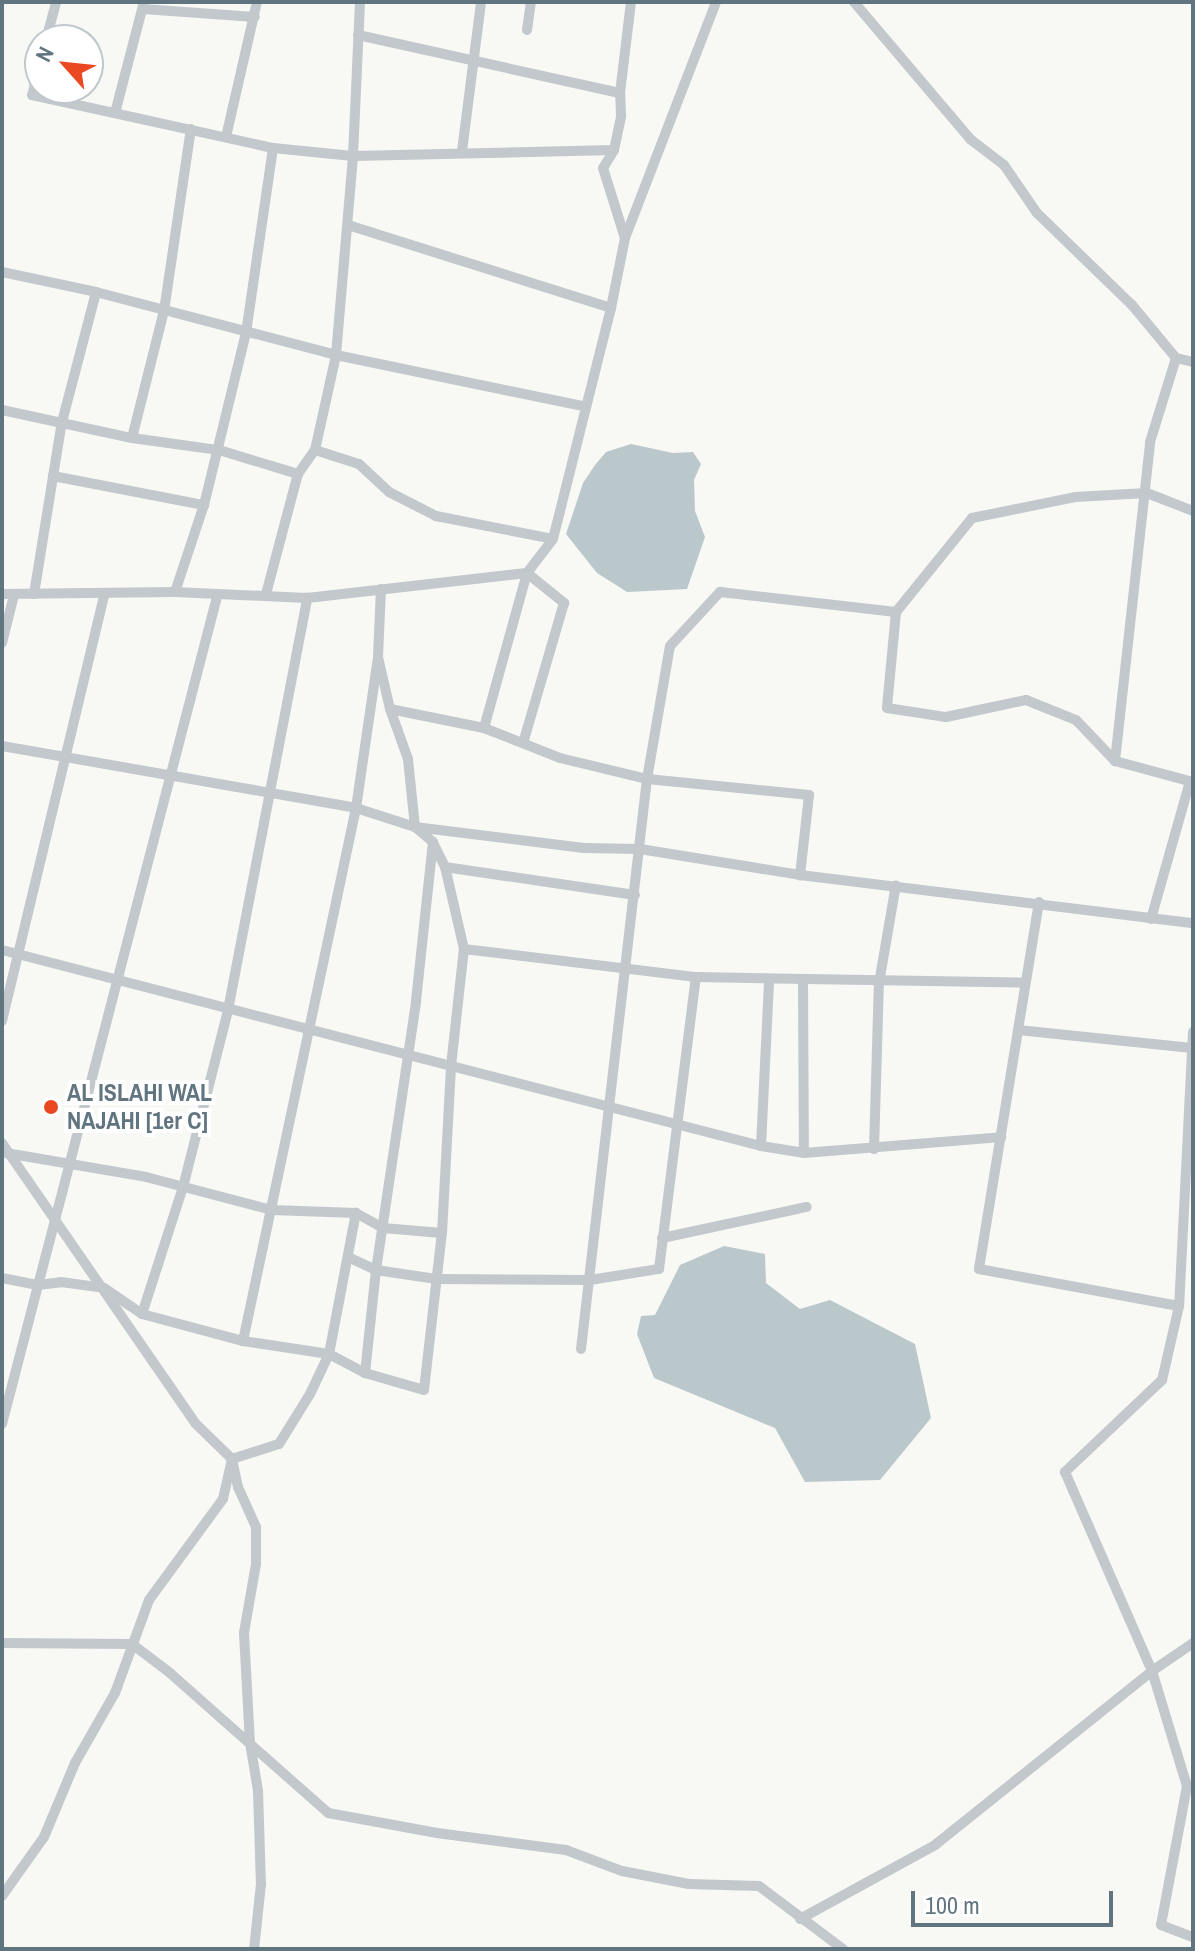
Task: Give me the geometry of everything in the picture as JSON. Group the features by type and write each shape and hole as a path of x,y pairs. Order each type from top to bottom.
{"street":[{"path":"50,24 56,2"},
{"path":"226,137 257,2"},
{"path":"266,594 298,474 315,450 336,355 353,156 360,2"},
{"path":"462,151 481,2"},
{"path":"527,30 531,2"},
{"path":"625,238 603,168 614,150 621,116 620,93 631,2"},
{"path":"484,728 527,573 553,539 611,308 625,238 716,2"},
{"path":"854,2 970,139 1004,165 1037,213 1132,305 1176,358 1193,362"},
{"path":"115,113 143,5 255,17"},
{"path":"358,35 474,64 620,93"},
{"path":"74,104 273,148 353,156 462,151 614,150"},
{"path":"132,438 164,311 191,129"},
{"path":"175,592 204,505 246,333 273,148"},
{"path":"348,225 611,308"},
{"path":"2,272 96,292 336,355 586,407"},
{"path":"34,594 62,422 96,292"},
{"path":"1115,761 1147,493 1150,442 1176,358"},
{"path":"2,410 132,438 219,450 298,474"},
{"path":"315,450 359,464 389,492 436,516 553,539"},
{"path":"53,476 204,505"},
{"path":"1151,919 1191,782 1115,761 1076,720 1026,700 946,717 887,708 896,612 972,518 1075,497 1147,493 1193,511"},
{"path":"2,643 8,594 175,592 217,597 266,594 307,598 527,573 564,603 523,743"},
{"path":"243,1341 356,808 378,657 381,589"},
{"path":"581,1349 647,779 670,646 720,592 896,612"},
{"path":"2,1021 104,595"},
{"path":"2,1424 217,597"},
{"path":"142,1314 183,1187 228,1010 307,598"},
{"path":"2,1278 38,1285 61,1282 104,1288 142,1314 243,1341 329,1354 365,1373 424,1390 442,1233 451,1066 464,949 445,867 433,842 415,827 408,759 390,709 378,657"},
{"path":"390,709 484,728 560,758 647,779 809,795 800,875"},
{"path":"2,746 267,795 356,808 415,827 584,848 640,849 800,875 1193,923"},
{"path":"365,1373 433,842"},
{"path":"445,867 635,895"},
{"path":"874,1149 879,983 896,885"},
{"path":"1039,902 979,1269 1179,1306"},
{"path":"464,949 625,966 696,977 879,983 1025,983"},
{"path":"2,950 761,1146 804,1153 1001,1137"},
{"path":"348,1257 376,1270 436,1279 590,1280 659,1269 696,977"},
{"path":"761,1146 769,980"},
{"path":"803,981 804,1153"},
{"path":"1018,1030 1192,1048"},
{"path":"1193,1032 1179,1306 1162,1380 1065,1472 1152,1671 1190,1789 1161,1925 1193,1937"},
{"path":"2,1143 6,1154 56,1217 196,1424 232,1459 238,1487 256,1527 256,1564 244,1633 250,1743 258,1791 261,1884 254,1949"},
{"path":"6,1154 183,1187 272,1210 356,1213 383,1228 442,1233"},
{"path":"662,1238 807,1207"},
{"path":"232,1459 279,1444 310,1394 329,1354 356,1213"},
{"path":"2,1896 44,1837 75,1763 115,1693 149,1600 223,1499 232,1459"},
{"path":"2,1643 132,1644 328,1813 437,1833 566,1850 622,1871 689,1884 759,1886 843,1949"},
{"path":"800,1919 935,1845 1152,1671 1193,1643"}],"shaded area":[{"path":"631,444 673,453 693,452 701,464 694,480 695,511 705,537 687,589 627,592 597,573 566,534 583,483 595,465 606,452"},
{"path":"724,1246 765,1254 766,1283 800,1309 830,1300 915,1344 931,1418 880,1480 805,1482 775,1428 654,1378 637,1334 641,1316 655,1315 680,1265"}],"place":[{"name":"AL ISLAHI WAL NAJAHI [1er C]","path":"51,1107"}]}
